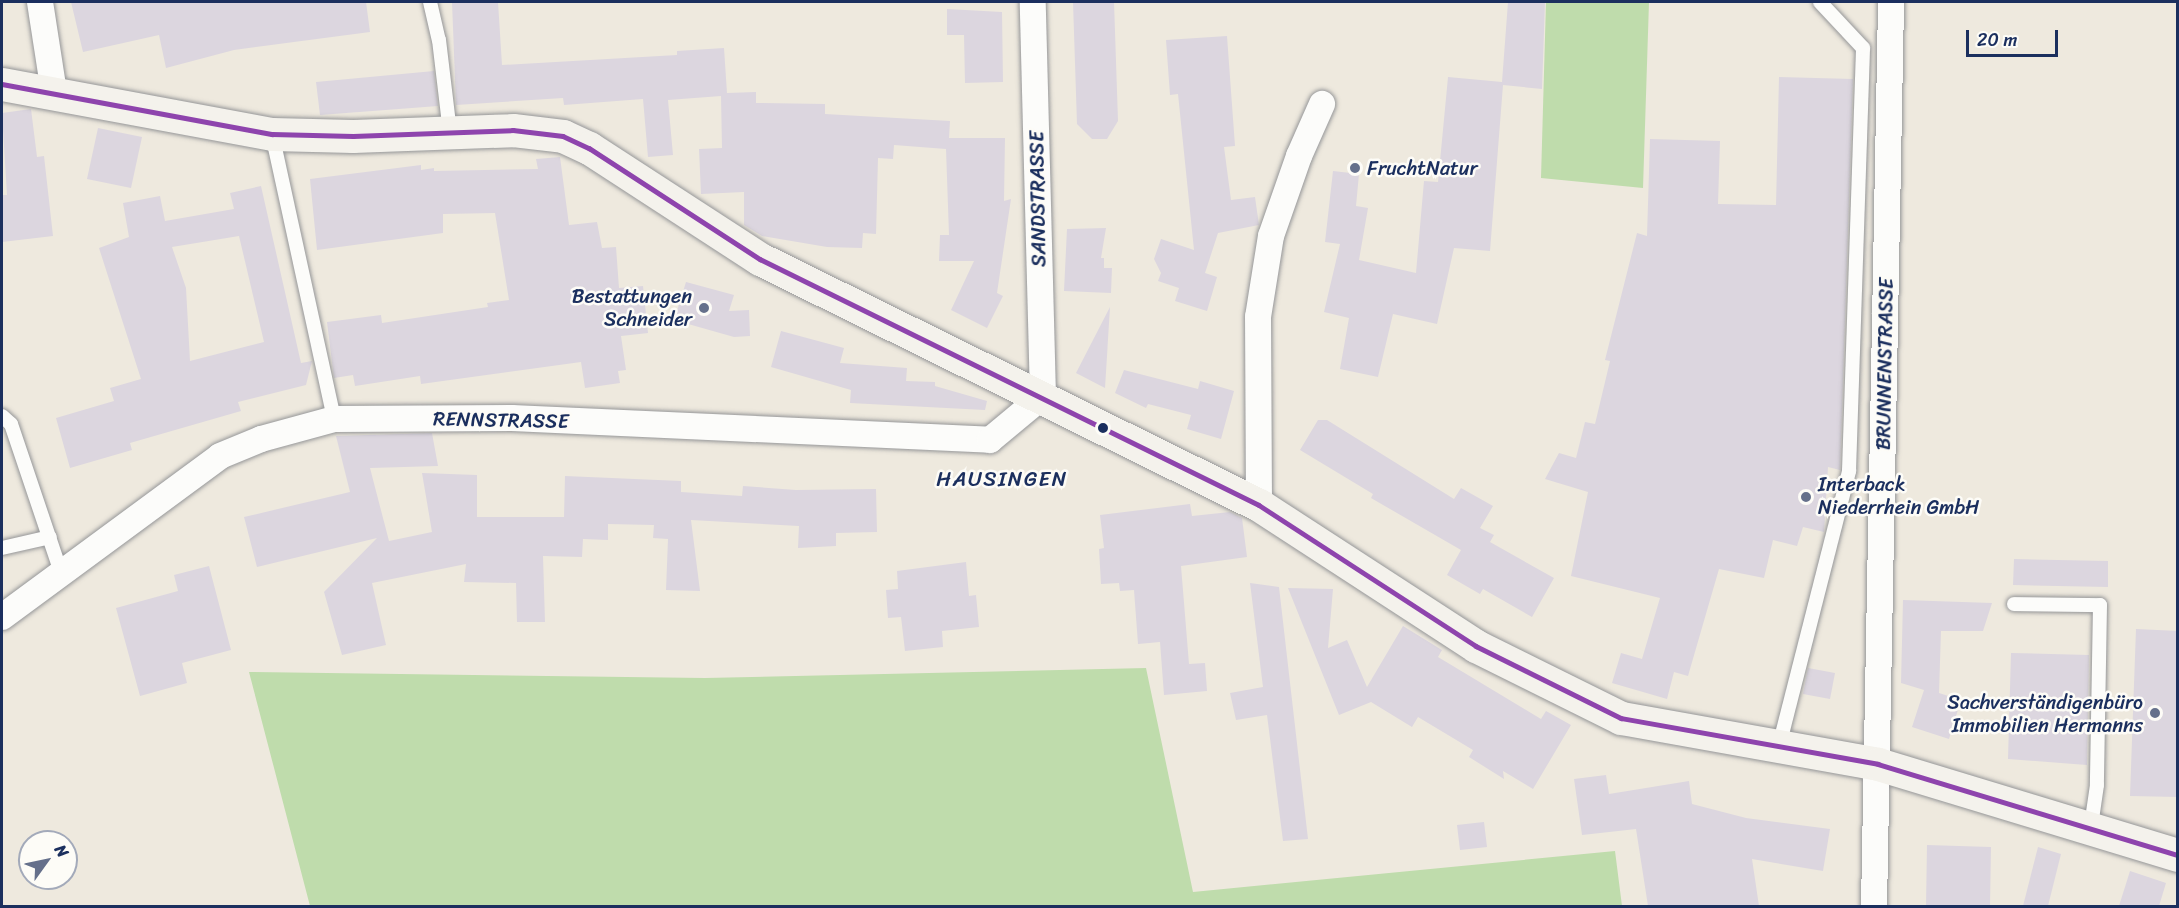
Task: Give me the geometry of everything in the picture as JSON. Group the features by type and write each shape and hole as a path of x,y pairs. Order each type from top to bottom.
{"street":[{"path":"40,2 54,92"},
{"name":"SANDSTRASSE","path":"1033,2 1043,396"},
{"name":"BRUNNENSTRASSE","path":"1874,906 1891,2"},
{"path":"2,84 273,134 353,136 538,131 580,144 760,260 1043,396 1259,505 1476,646 1621,718 1878,764 2091,826 2178,855"},
{"path":"1259,505 1258,317 1271,236 1322,104"},
{"name":"RENNSTRASSE","path":"2,617 220,456 261,438 334,419 512,418 990,440 1043,396"}],"lane":[{"path":"430,2 439,40 450,132"},
{"path":"1779,746 1849,471 1863,48 1820,2"},
{"path":"273,134 334,419"},
{"path":"2,416 11,424 61,573"},
{"path":"2,548 50,537"},
{"path":"2014,604 2100,605 2097,785 2091,826"}],"green space":[{"path":"1546,2 1649,2 1643,188 1541,178"},
{"path":"1146,668 1193,892 1615,851 1622,906 310,906 249,672 705,678"}],"building":[{"path":"71,2 366,2 370,32 234,50 166,68 159,35 83,52"},
{"path":"452,2 498,2 502,65 677,55 677,51 724,48 727,93 756,92 756,103 825,104 825,114 950,121 949,138 1005,138 1004,201 1011,199 997,293 1003,296 987,328 951,310 974,261 939,261 940,235 949,235 946,149 894,145 893,159 878,158 876,234 863,233 862,248 827,247 762,236 744,225 744,192 701,194 699,149 722,148 721,96 668,100 673,155 648,157 643,99 564,105 563,98 456,105"},
{"path":"1073,2 1114,2 1118,121 1107,139 1092,139 1077,124"},
{"path":"1508,2 1545,2 1542,89 1503,85 1490,251 1454,248 1437,324 1393,314 1378,377 1340,369 1349,318 1324,312 1340,244 1325,242 1333,171 1359,174 1356,206 1368,208 1359,260 1416,273 1424,181 1438,182 1448,77 1502,82"},
{"path":"947,9 1002,12 1003,82 965,83 964,35 947,35"},
{"path":"1227,36 1235,146 1224,147 1231,200 1255,197 1259,225 1218,233 1205,273 1217,277 1207,311 1175,301 1179,288 1158,281 1161,273 1154,259 1161,239 1194,250 1178,94 1170,95 1166,40"},
{"path":"434,71 438,106 320,115 316,82"},
{"path":"1779,77 1853,79 1840,470 1828,467 1824,532 1803,527 1797,546 1773,540 1764,578 1719,569 1688,676 1674,672 1667,699 1612,683 1621,653 1642,659 1660,598 1571,576 1588,492 1545,479 1559,453 1576,458 1585,422 1595,424 1610,361 1605,360 1637,233 1647,236 1650,139 1720,141 1718,204 1776,205"},
{"path":"31,109 37,157 44,156 53,236 2,242 2,195 7,195 2,113"},
{"path":"98,128 142,137 131,188 87,179"},
{"path":"560,157 569,225 597,222 602,248 616,247 619,288 643,286 648,333 621,336 626,370 618,371 620,383 585,388 581,362 421,384 420,376 355,386 353,375 334,378 327,322 381,315 382,323 488,307 487,303 509,300 495,213 443,214 443,233 317,250 310,179 421,165 421,170 434,168 434,171 538,169 536,159"},
{"path":"261,186 301,363 312,361 306,385 238,402 241,411 130,443 132,450 70,468 56,418 114,401 110,388 141,379 99,248 129,237 123,203 160,196 165,221 234,209 230,193","holes":["239,236 264,342 190,361 186,288 172,247"]},
{"path":"1106,228 1101,258 1104,258 1104,268 1112,268 1111,293 1064,291 1067,229"},
{"name":"Bestattungen Schneider","path":"686,282 734,295 729,311 749,310 750,336 734,337 667,318 668,314 676,314"},
{"path":"1110,307 1105,388 1076,373"},
{"path":"781,331 844,348 840,363 907,368 906,381 935,382 935,386 987,401 985,410 850,403 851,390 771,367"},
{"path":"1124,370 1198,389 1200,381 1234,391 1221,439 1187,429 1191,415 1148,404 1146,408 1115,393"},
{"path":"1318,420 1327,420 1454,499 1461,488 1493,506 1480,528 1494,535 1490,542 1554,578 1532,617 1483,589 1480,594 1447,575 1461,550 1371,498 1373,494 1300,450"},
{"path":"432,433 438,466 370,468 389,541 432,532 422,473 477,475 477,517 564,517 565,476 681,481 681,492 742,496 743,486 796,490 876,489 877,532 836,533 836,546 798,548 799,526 691,520 700,591 666,590 668,539 653,538 654,525 608,524 608,540 583,539 582,557 543,556 545,622 517,622 516,583 464,582 466,564 372,583 386,645 342,655 324,592 377,538 257,567 244,517 350,492 336,436"},
{"path":"1190,504 1192,516 1230,512 1242,518 1247,557 1181,566 1189,664 1205,663 1207,691 1164,695 1160,642 1138,644 1134,590 1120,591 1119,583 1101,584 1099,549 1104,548 1100,515"},
{"path":"2014,559 2108,561 2108,587 2013,585"},
{"path":"966,562 969,596 976,595 979,627 942,631 943,647 905,651 901,617 888,618 886,590 898,589 897,571"},
{"path":"209,566 231,650 182,663 187,683 140,696 116,608 178,591 174,575"},
{"path":"1250,583 1279,587 1308,839 1283,841 1267,715 1236,720 1230,693 1263,687"},
{"path":"1288,588 1333,589 1328,648 1347,640 1367,687 1403,626 1442,650 1438,657 1541,719 1546,711 1571,725 1533,789 1503,771 1504,779 1469,757 1473,750 1418,717 1412,727 1371,702 1339,715"},
{"path":"1903,600 1992,603 1983,631 1941,631 1939,693 1961,700 1949,739 1912,727 1924,690 1901,683"},
{"name":"Sachverständigenbüro Immobilien Hermanns","path":"2136,629 2178,631 2178,797 2130,796"},
{"path":"2011,653 2089,655 2087,765 2008,759"},
{"path":"1808,668 1835,673 1830,699 1803,694"},
{"path":"1606,775 1609,794 1689,781 1692,804 1746,818 1830,829 1823,871 1752,859 1759,906 1648,906 1636,829 1582,835 1574,779"},
{"path":"1484,822 1487,847 1460,850 1457,825"},
{"path":"1927,845 1991,847 1990,906 1926,906"},
{"path":"2038,847 2061,854 2048,906 2023,906"},
{"path":"2130,871 2166,883 2159,906 2119,906"}],"transit line":[{"path":"2,84 272,134 353,136 513,130 563,136 589,148 760,259 1259,505 1476,646 1621,718 1878,764 2178,855"}],"place":[{"name":"FruchtNatur","path":"1355,168"},
{"name":"Bestattungen Schneider","path":"704,308"},
{"name":"Interback Niederrhein GmbH","path":"1806,497"},
{"name":"Sachverständigenbüro Immobilien Hermanns","path":"2155,713"}],"district":[{"name":"HAUSINGEN","path":"1002,479"}]}
